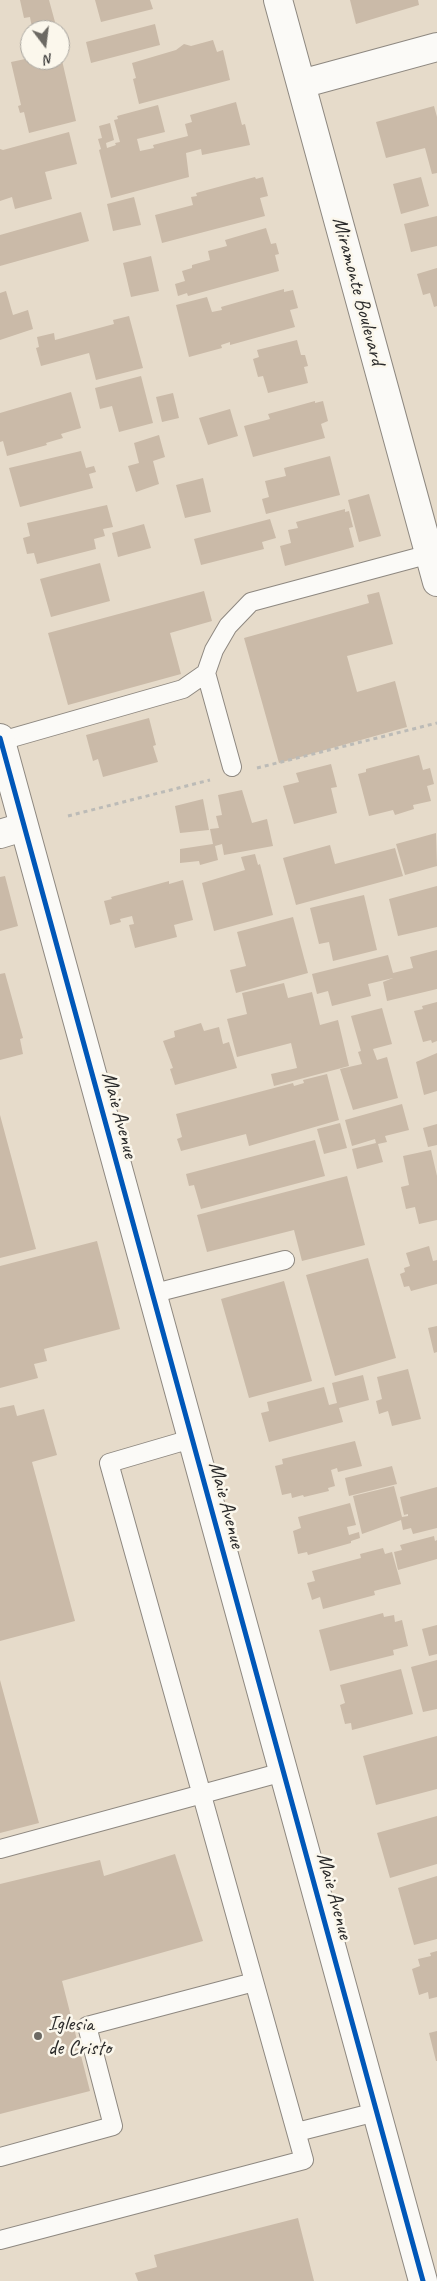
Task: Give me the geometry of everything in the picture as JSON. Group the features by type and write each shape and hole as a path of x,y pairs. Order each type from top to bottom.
{"street":[{"name":"Miramonte Boulevard","path":"278,0 301,84 427,501 430,554 437,582"},
{"path":"301,84 437,47"},
{"name":"Maie Avenue","path":"0,739 12,831 151,1294 422,2281"}],"lane":[{"path":"232,767 206,673 214,650 228,626 251,602 430,554"},
{"path":"0,739 183,689 206,673"},
{"path":"151,1294 285,1260"},
{"path":"0,2240 304,2160 108,1463 191,1439"},
{"path":"0,1849 283,1772"},
{"path":"0,2157 113,2126 86,2026 254,1982"},
{"path":"297,2132 376,2112"}],"building":[{"path":"20,0 49,0 54,20 31,20 30,17 24,18"},
{"path":"95,0 150,0 153,9 101,22"},
{"path":"350,0 418,0 419,5 356,24"},
{"path":"155,24 160,45 91,63 86,42"},
{"path":"213,40 217,52 223,50 230,80 139,104 133,79 136,78 132,63 176,50 184,44 191,46"},
{"path":"20,60 20,70 64,70 76,121 29,133 24,112 20,113 18,106 21,105 11,62"},
{"path":"236,102 242,125 245,124 250,145 202,155 201,149 186,153 189,177 111,198 99,150 101,149 98,139 102,138 99,126 110,123 114,140 106,143 107,148 116,145 115,143 120,142 114,120 118,119 117,116 158,105 165,132 137,139 140,151 154,148 153,145 188,136 185,124 192,122 190,115"},
{"path":"434,106 437,117 437,173 432,174 425,148 386,158 376,122"},
{"path":"69,132 77,164 45,172 52,199 15,209 12,197 0,201 0,149 3,150"},
{"path":"255,177 256,179 263,177 268,196 260,198 265,216 162,243 155,215 193,205 191,197 197,196 196,193"},
{"path":"421,177 429,206 401,214 393,184"},
{"path":"134,197 141,225 113,231 107,204"},
{"path":"81,212 89,241 0,266 0,235"},
{"path":"437,216 437,246 411,252 404,224"},
{"path":"266,228 271,244 276,243 279,254 275,255 279,271 188,296 187,293 178,296 175,284 185,281 182,271 192,268 192,265 210,260 208,251 227,246 225,240"},
{"path":"151,256 159,291 131,297 123,263"},
{"path":"437,268 437,306 434,307 430,293 423,295 417,274"},
{"path":"284,289 284,292 293,290 298,308 290,310 295,327 230,345 230,342 221,345 222,348 189,357 176,305 207,297 212,312 222,310 221,307"},
{"path":"6,291 13,315 28,310 33,329 0,340 0,293"},
{"path":"129,316 143,368 96,380 89,353 41,366 36,348 39,347 37,337 54,333 55,340 114,324 113,320"},
{"path":"297,340 301,355 305,355 308,366 304,367 308,383 268,393 263,376 258,377 253,359 259,357 257,350"},
{"path":"141,376 153,423 119,432 112,406 100,409 95,388"},
{"path":"71,392 81,428 61,434 63,438 46,443 47,445 7,456 3,441 0,442 0,413"},
{"path":"173,393 179,418 162,422 156,397"},
{"path":"315,401 315,403 323,401 328,421 321,424 325,438 253,457 244,426 270,419 268,414"},
{"path":"230,409 238,436 208,445 199,418"},
{"path":"159,435 165,457 153,461 159,484 136,492 128,466 139,463 134,443"},
{"path":"81,451 86,468 94,466 96,472 89,474 93,488 20,507 9,468"},
{"path":"330,456 340,495 266,514 262,499 269,497 265,481 286,476 284,468"},
{"path":"203,478 211,512 185,518 176,485"},
{"path":"369,494 381,536 359,542 348,500"},
{"path":"107,505 113,527 103,529 105,536 94,539 96,549 37,564 34,553 27,554 23,538 30,536 27,523"},
{"path":"345,509 345,512 349,511 353,527 349,528 354,547 285,566 280,546 291,543 288,530 298,528 296,522"},
{"path":"270,519 276,538 262,542 264,549 201,565 194,539"},
{"path":"144,524 151,548 118,557 112,533"},
{"path":"100,563 110,601 51,617 40,579"},
{"path":"204,591 212,621 170,633 181,674 68,705 48,633"},
{"path":"379,592 393,644 347,656 357,692 395,681 407,727 279,763 244,638 369,603 367,595"},
{"path":"149,718 156,745 153,746 158,762 103,777 98,759 93,761 86,735"},
{"path":"419,755 423,770 430,768 434,784 427,786 431,801 413,805 414,809 395,815 393,810 369,816 358,774 366,772 366,769"},
{"path":"331,764 337,787 331,788 337,813 294,824 283,786 299,782 296,773"},
{"path":"242,790 252,823 267,819 273,846 224,855 222,844 215,846 218,860 200,865 199,861 180,863 180,849 213,844 210,829 219,828 216,816 222,815 218,795"},
{"path":"203,799 209,830 180,833 175,806"},
{"path":"436,833 437,866 405,875 396,844"},
{"path":"330,845 335,864 395,848 403,876 296,905 283,858"},
{"path":"255,854 258,865 260,864 273,915 214,931 202,883 245,870 241,857"},
{"path":"5,876 18,926 0,931 0,877"},
{"path":"183,880 193,920 174,925 177,937 135,948 129,925 134,924 132,916 120,919 121,922 110,925 104,901 112,899 111,897 169,881 169,884"},
{"path":"437,886 437,927 398,936 389,899"},
{"path":"364,895 377,950 333,961 329,942 319,944 310,908"},
{"path":"293,917 308,973 236,993 230,970 246,966 237,932"},
{"path":"437,950 437,989 387,1001 383,982 393,978 368,984 371,996 332,1006 328,991 317,994 312,974 388,955 393,973 413,968 410,957"},
{"path":"5,973 23,1038 20,1039 23,1054 0,1060 0,974"},
{"path":"284,983 288,998 312,992 320,1025 338,1020 349,1066 274,1086 271,1074 297,1068 291,1043 237,1057 227,1019 247,1014 242,993"},
{"path":"437,1002 437,1041 432,1043 431,1040 423,1042 414,1011 423,1009 422,1006"},
{"path":"382,1008 392,1044 373,1049 377,1060 387,1057 398,1098 353,1110 340,1069 362,1064 358,1052 361,1051 351,1016"},
{"path":"201,1023 204,1031 219,1027 223,1044 229,1042 237,1068 175,1085 170,1069 173,1068 163,1041 175,1037 174,1031"},
{"path":"437,1053 437,1091 424,1095 416,1062"},
{"path":"327,1074 339,1120 249,1146 246,1134 181,1151 177,1139 182,1137 176,1114 293,1083 294,1086 304,1083 303,1080"},
{"path":"402,1104 409,1130 385,1136 387,1142 378,1144 383,1162 357,1169 352,1149 376,1143 375,1139 352,1146 345,1120"},
{"path":"0,1115 36,1249 0,1258"},
{"path":"340,1123 347,1148 324,1154 317,1129"},
{"path":"437,1124 437,1145 428,1147 423,1128"},
{"path":"315,1140 325,1176 201,1209 194,1185 189,1186 186,1174"},
{"path":"431,1150 437,1176 437,1220 419,1224 415,1207 406,1209 401,1187 409,1185 403,1156"},
{"path":"347,1176 365,1245 302,1261 294,1230 207,1252 197,1215"},
{"path":"97,1241 120,1329 44,1349 47,1361 34,1364 38,1378 0,1388 0,1266"},
{"path":"429,1246 433,1261 437,1260 437,1284 411,1291 409,1286 404,1287 400,1274 405,1272 404,1268 410,1266 406,1253"},
{"path":"368,1258 396,1358 335,1376 306,1275"},
{"path":"284,1281 312,1381 249,1398 221,1299"},
{"path":"437,1326 437,1352 434,1353 428,1328"},
{"path":"408,1369 421,1419 392,1426 388,1411 379,1414 376,1401 382,1399 377,1377"},
{"path":"363,1375 369,1400 339,1408 343,1422 269,1442 261,1413 269,1411 267,1402 324,1387 329,1405 337,1403 332,1383"},
{"path":"14,1405 17,1416 44,1409 57,1455 32,1462 75,1621 0,1641 0,1408"},
{"path":"355,1441 362,1466 338,1472 337,1468 331,1470 335,1486 328,1488 329,1491 304,1497 303,1495 292,1498 291,1493 282,1495 275,1466 283,1464 282,1459"},
{"path":"392,1466 397,1484 349,1496 345,1478"},
{"path":"394,1486 402,1517 408,1516 408,1514 404,1515 400,1497 437,1487 437,1528 413,1534 411,1528 403,1530 401,1520 362,1534 353,1496"},
{"path":"350,1503 356,1525 347,1527 349,1535 359,1532 360,1538 351,1541 351,1543 308,1555 307,1552 298,1554 293,1531 301,1528 298,1517"},
{"path":"434,1536 435,1541 437,1540 437,1559 398,1570 394,1552 402,1550 400,1545"},
{"path":"383,1548 385,1554 392,1552 401,1584 374,1591 375,1595 323,1609 320,1597 312,1600 307,1583 315,1581 312,1571 361,1558 360,1554"},
{"path":"383,1613 384,1617 394,1615 395,1622 402,1620 408,1646 393,1650 394,1655 330,1671 319,1630"},
{"path":"437,1625 437,1654 429,1656 422,1629"},
{"path":"437,1660 437,1709 423,1712 411,1667"},
{"path":"401,1669 413,1714 352,1730 351,1723 345,1724 340,1705 345,1703 340,1685"},
{"path":"0,1680 39,1823 0,1833"},
{"path":"437,1736 437,1789 376,1805 363,1756"},
{"path":"437,1816 437,1864 390,1878 377,1833"},
{"name":"Iglesia de Cristo","path":"175,1854 203,1941 62,1981 90,2091 0,2114 0,1884 100,1860 104,1876"},
{"path":"437,1876 437,1939 414,1945 398,1888"},
{"path":"437,1951 437,1997 429,1999 428,1992 419,1995 412,1969 420,1966 418,1959 431,1956 430,1953"},
{"path":"437,2031 437,2061 436,2061 429,2033"},
{"path":"298,2218 314,2281 138,2281 135,2273 157,2267 154,2255"}],"cycle path":[{"path":"0,738 423,2281"}],"place":[{"name":"Iglesia de Cristo","path":"38,2036"}]}
